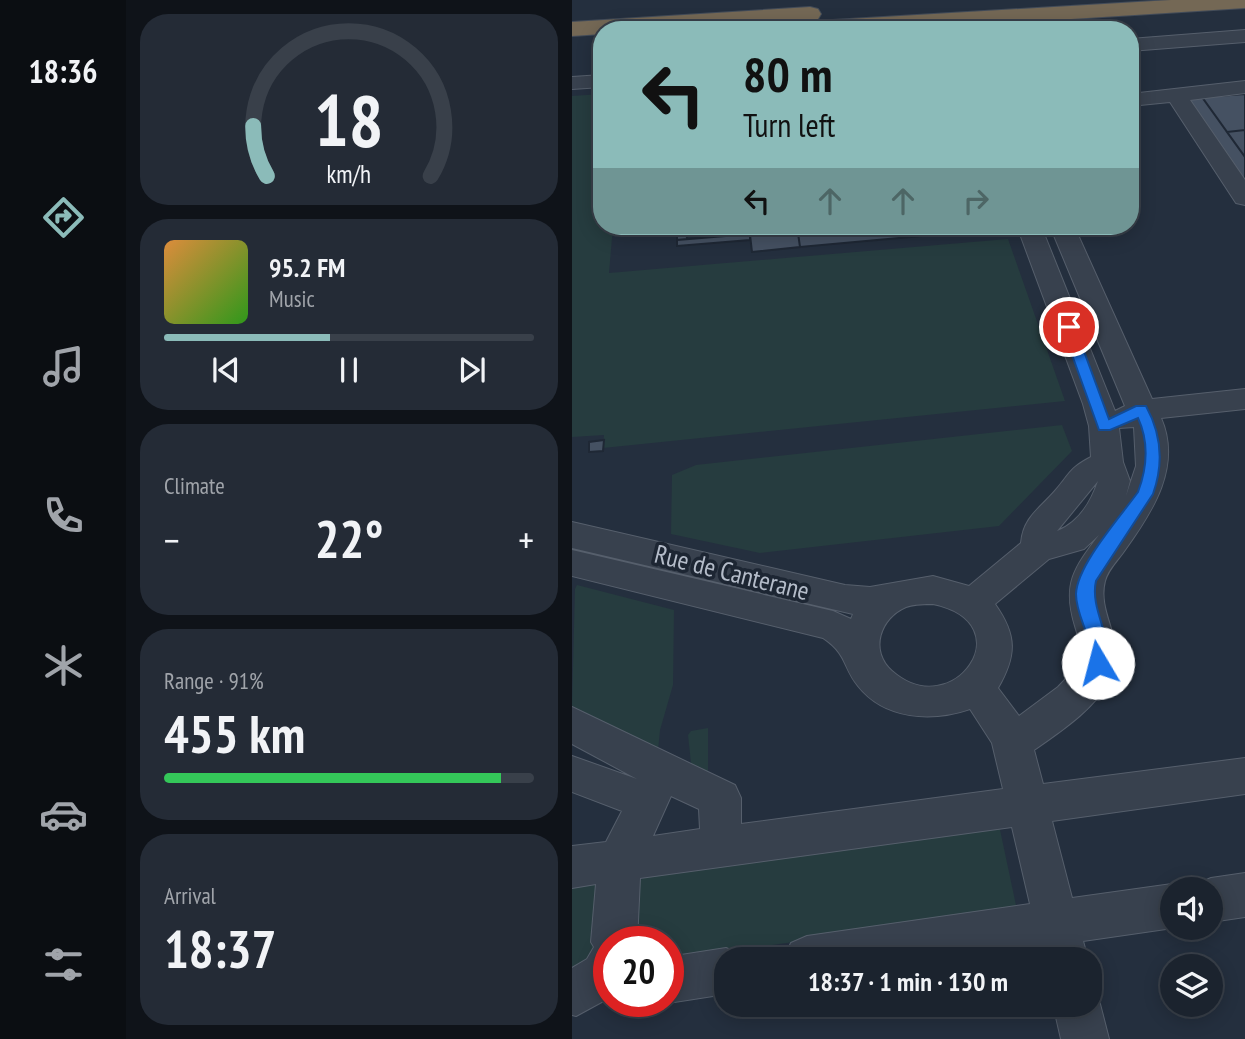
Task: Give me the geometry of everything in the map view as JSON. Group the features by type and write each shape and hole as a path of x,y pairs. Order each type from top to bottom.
{"highway":[{"path":"697,21 1025,0"},
{"path":"931,21 1245,2"},
{"path":"572,29 593,28"},
{"path":"572,43 593,42"}],"street":[{"path":"1139,43 1245,36"},
{"path":"572,83 593,82"},
{"path":"1139,99 1176,96 1200,90 1245,87"},
{"path":"1176,96 1245,198"},
{"path":"972,603 1038,549 1072,540 1098,516 1113,491 1114,481 1107,462 1105,426 1032,235"},
{"path":"1012,743 1054,714 1096,672 1099,645 1086,607 1085,593 1095,566 1137,508 1150,480 1153,447 1151,431 1067,235"},
{"path":"1105,426 1141,410 1245,399"},
{"name":"Rue de Canterane","path":"572,534 845,599 870,601 893,597"},
{"name":"Rue de Canterane","path":"572,563 833,626 850,637 860,650"},
{"path":"933,590 954,594 972,603 986,617 995,635 996,653 989,671 976,687 957,697 936,702 914,701 893,694 876,682 865,667 860,650 861,634 867,619 878,606 893,597 913,591 933,590"},
{"path":"976,687 1002,721 1012,743 1061,941"},
{"path":"572,724 655,787"},
{"path":"572,774 720,798 721,847"},
{"path":"573,866 1245,776"},
{"path":"615,926 619,861 655,787"},
{"path":"1223,898 1245,895"},
{"path":"976,947 1061,941 1160,910"},
{"path":"684,977 714,973"},
{"path":"1080,1017 1085,1039"}],"green space":[{"path":"593,95 593,235 612,235 609,273 1008,239 1065,401 603,448 604,435 572,437 572,96"},
{"path":"1062,425 1072,451 999,526 760,553 671,534 672,475 696,465"},
{"path":"577,585 674,610 673,685 660,730 658,750 572,706"},
{"path":"708,728 708,774 692,772 688,735 691,731"},
{"path":"999,825 1017,910 759,947 714,947 714,953 684,958 684,926 632,926 639,881 650,874"},
{"path":"594,883 607,899 605,926 593,926 593,958 572,973 572,885"}],"building":[{"path":"1245,94 1245,130 1227,132 1202,97"},
{"path":"1202,97 1245,157 1245,184 1186,98"},
{"path":"1245,130 1245,157 1227,132"},
{"path":"677,235 687,235 687,239 677,240"},
{"path":"750,235 798,235 800,247 752,252"},
{"path":"750,235 750,240 677,246 677,240"},
{"path":"798,235 921,236 800,247"},
{"path":"604,440 603,451 589,452 589,442"}],"route":[{"path":"1069,327 1105,426 1141,410 1151,431 1153,447 1153,463 1145,494 1095,566 1088,581 1086,607 1099,645 1098,663"}]}
